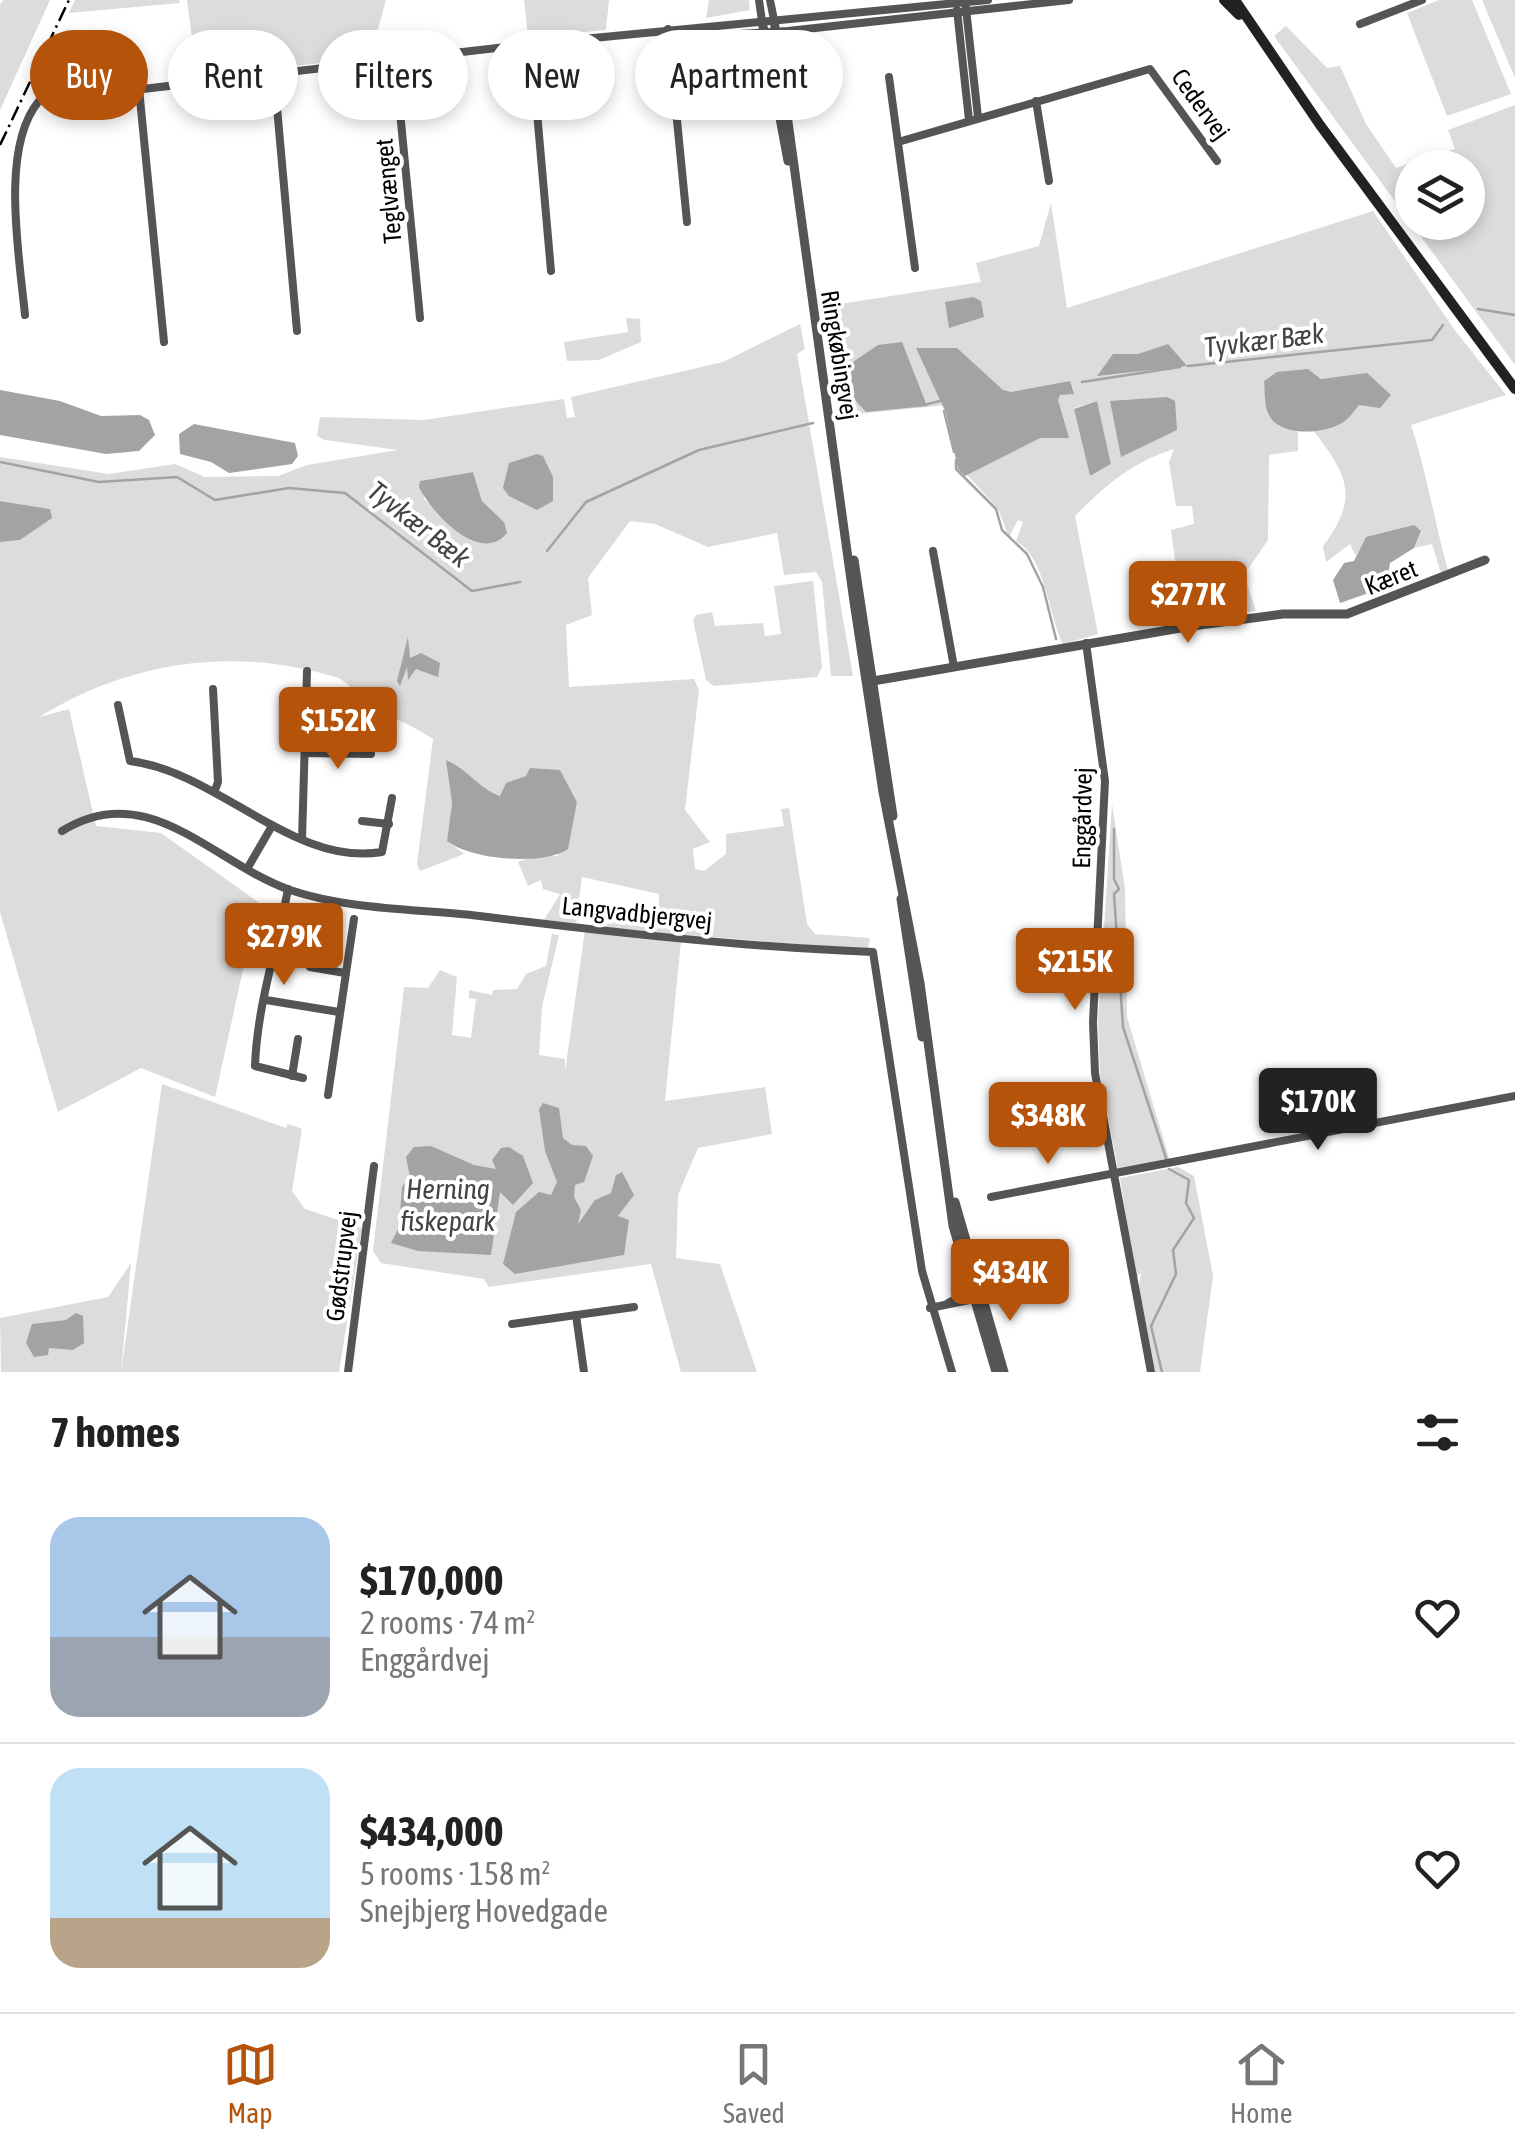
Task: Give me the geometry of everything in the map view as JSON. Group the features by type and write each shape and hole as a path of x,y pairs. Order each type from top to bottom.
{"main road":[{"path":"1224,0 1250,26"},
{"path":"1235,0 1250,26 1515,389"}],"street":[{"name":"Ringkøbingvej","path":"759,0 769,26"},
{"name":"Ringkøbingvej","path":"770,0 769,26 881,779 920,983 956,1235 973,1294"},
{"path":"769,26 988,0"},
{"path":"615,35 962,14 1069,0"},
{"path":"1360,24 1422,0"},
{"path":"961,1 973,119"},
{"path":"668,29 686,222"},
{"name":"Cedervej","path":"898,142 1150,69 1217,161"},
{"path":"889,77 915,268"},
{"path":"1036,101 1049,181"},
{"path":"25,314 10,157 30,109"},
{"path":"142,120 164,342"},
{"path":"278,120 297,331"},
{"name":"Teglvænget","path":"401,120 420,318"},
{"path":"537,120 551,271"},
{"name":"Ringkøbingvej","path":"848,543 873,680 894,843"},
{"path":"932,551 954,667"},
{"name":"Kæret","path":"873,680 1283,614 1348,614 1485,560"},
{"name":"Enggårdvej","path":"1086,643 1105,782 1093,1022 1095,1073 1151,1372"},
{"path":"302,839 307,670"},
{"path":"213,689 218,782 214,790"},
{"path":"202,702 214,701"},
{"path":"118,705 130,761 179,772 302,839 375,853 386,848 392,798"},
{"path":"110,728 122,725"},
{"path":"341,741 341,753"},
{"path":"305,752 370,754"},
{"name":"Langvadbjergvej","path":"62,831 100,814 129,812 156,817 288,889 334,900 583,928 873,952 930,1308 952,1372"},
{"path":"362,821 389,824"},
{"path":"246,869 272,826"},
{"path":"288,889 269,966 255,1066 303,1078"},
{"path":"328,1094 354,919"},
{"path":"340,930 352,932"},
{"path":"310,967 345,973"},
{"path":"266,1000 338,1012"},
{"path":"292,1076 298,1039"},
{"path":"319,1081 330,1083"},
{"path":"991,1198 1515,1096"},
{"name":"Gødstrupvej","path":"348,1372 374,1166"},
{"name":"Ringkøbingvej","path":"948,1180 973,1294"},
{"path":"930,1308 973,1294"},
{"path":"973,1294 996,1372"},
{"path":"973,1294 1004,1372"},
{"path":"512,1324 634,1307"},
{"path":"576,1315 584,1372"}],"shaded area":[{"path":"3,0 50,0 36,30 30,30 30,44 0,110"},
{"path":"75,0 179,0 180,3 69,13"},
{"path":"187,0 386,0 378,30 318,30 318,63 298,65 298,30 191,30"},
{"path":"524,0 609,0 606,30 527,30"},
{"path":"709,0 749,0 750,10 706,18"},
{"path":"1439,0 1472,0 1511,94 1447,116 1407,13"},
{"path":"1482,0 1515,0 1515,78"},
{"path":"1286,26 1327,68 1340,66 1366,124 1395,167 1395,201 1274,36"},
{"path":"1515,105 1515,365 1423,240 1485,240 1485,150 1452,150 1455,149 1448,130"},
{"path":"1051,203 1067,308 1373,211 1454,329 1506,395 1411,425 1448,570 1441,573 1432,544 1414,548 1421,532 1366,537 1356,556 1350,544 1326,562 1323,546 1342,514 1345,486 1334,460 1312,429 1335,426 1367,374 1321,379 1278,426 1298,432 1298,451 1269,455 1268,540 1244,575 1256,611 1220,615 1179,591 1171,530 1194,524 1192,506 1176,506 1169,462 1174,449 1120,476 1075,516 1098,634 1063,644 1040,573 1026,549 1016,541 1023,522 1018,520 1009,537 998,509 961,468 947,405 846,415 827,306 981,282 976,263 1039,246","holes":["1097,401 1111,464 1090,476 1074,408"]},
{"path":"626,318 640,319 641,342 599,360 567,361 564,342 628,332"},
{"path":"800,324 805,349 797,354 853,676 831,676 822,582 816,572 784,575 777,533 708,547 655,524 630,521 588,578 592,615 566,625 569,687 694,679 699,690 685,810 710,842 693,849 695,869 704,871 726,854 726,834 784,826 781,809 789,808 807,924 815,934 870,938 868,950 603,928 615,917 638,917 641,910 659,908 659,894 582,877 576,923 544,920 560,894 543,889 541,880 528,886 518,862 535,855 558,856 577,802 560,770 526,776 500,796 447,760 452,803 447,841 464,854 420,871 417,864 433,739 376,708 339,678 259,662 183,664 109,683 39,717 69,709 96,826 161,833 258,902 215,1097 141,1068 58,1112 0,912 0,542 20,540 50,509 0,501 0,457 109,474 175,464 205,477 278,476 307,465 398,450 325,440 317,436 320,417 424,420 564,399 567,418 575,417 571,397 723,362","holes":["473,472 482,501 504,522 459,532 424,499 420,481"]},
{"path":"813,581 822,667 817,677 714,686 706,680 693,620 696,615 712,612 715,626 763,623 765,636 781,634 774,586"},
{"path":"1112,804 1125,888 1127,1017 1170,1161 1118,1169 1100,1075 1098,1021"},
{"path":"585,930 681,942 665,1101 765,1087 772,1134 698,1148 678,1195 676,1258 720,1264 757,1372 681,1372 651,1264 489,1287 484,1279 381,1263 373,1251 404,987 428,988 440,970 457,977 452,1035 471,1038 476,999 469,998 469,990 492,995 493,990 517,989 526,974 546,966 552,934 559,935 542,1007 539,1055 565,1059 565,1072"},
{"path":"162,1084 286,1128 288,1124 302,1129 292,1191 305,1209 362,1228 339,1372 121,1372"},
{"path":"1178,1167 1194,1176 1213,1276 1200,1372 1155,1372 1139,1286 1141,1273 1136,1277 1120,1178"},
{"path":"131,1263 121,1372 1,1372 0,1318 108,1297"}],"water":[{"path":"973,297 981,301 984,317 949,328 945,302"},
{"path":"902,342 927,406 866,412 853,398 850,364 878,345"},
{"path":"1168,344 1187,366 1097,376 1113,354 1138,354"},
{"path":"916,348 957,348 1003,390 1011,392 1070,381 1074,394 1060,395 1058,400 1069,438 1040,438 965,476 958,469 946,413"},
{"path":"1308,369 1321,379 1367,373 1391,395 1380,408 1359,405 1334,427 1302,432 1281,427 1268,413 1264,381 1277,372"},
{"path":"0,390 60,401 101,416 140,415 149,420 155,435 139,451 106,454 0,435"},
{"path":"1167,397 1175,401 1177,430 1121,457 1110,401"},
{"path":"1097,401 1111,464 1090,476 1074,409"},
{"path":"194,424 295,443 298,456 292,464 229,473 211,462 180,454 179,434"},
{"path":"537,454 543,456 553,477 553,501 537,510 509,496 503,488 509,463"},
{"path":"473,472 482,501 504,522 507,533 496,542 470,540 457,532 419,487 420,481"},
{"path":"0,501 50,509 52,518 20,540 0,542"},
{"path":"1414,525 1421,531 1414,548 1390,563 1386,587 1340,603 1333,580 1344,563 1354,561 1366,537"},
{"path":"408,637 410,658 421,653 440,663 438,677 416,669 408,680 407,667 400,686 397,681"},
{"path":"446,760 500,796 506,783 526,776 530,768 560,770 577,802 568,849 542,858 507,858 473,853 447,841 452,803"},
{"name":"Herning fiskepark","path":"543,1103 559,1108 563,1138 572,1145 586,1146 593,1156 584,1182 575,1185 574,1197 581,1210 578,1224 595,1200 611,1193 616,1175 622,1172 634,1195 618,1216 629,1220 624,1255 515,1274 503,1264 516,1212 539,1192 551,1195 557,1182 545,1151 539,1109"},
{"name":"Herning fiskepark","path":"431,1146 474,1165 496,1169 492,1160 501,1148 509,1147 523,1156 533,1183 513,1205 500,1192 491,1255 418,1251 391,1243 399,1227 402,1187 410,1177 406,1157 414,1147"},
{"path":"76,1313 83,1316 84,1343 73,1350 49,1348 48,1355 34,1357 26,1343 32,1324 66,1320"}],"waterway":[{"name":"Tyvkær Bæk","path":"1478,309 1515,315"},
{"name":"Tyvkær Bæk","path":"1188,366 1432,340 1443,325"},
{"name":"Tyvkær Bæk","path":"1082,382 1180,367"},
{"name":"Tyvkær Bæk","path":"924,405 940,401"},
{"path":"944,411 954,452"},
{"name":"Tyvkær Bæk","path":"547,551 586,502 699,450 813,423"},
{"path":"956,460 956,469 996,509 1002,530 1027,554 1043,587 1056,639"},
{"name":"Tyvkær Bæk","path":"0,462 99,482 177,477 215,500 289,488 345,493 472,591 520,582"},
{"path":"1114,829 1123,1027 1166,1158"},
{"path":"1162,1372 1151,1326 1176,1274 1173,1250 1194,1218 1186,1203 1189,1180 1169,1169"}],"railway":[{"path":"0,145 69,0"}]}
